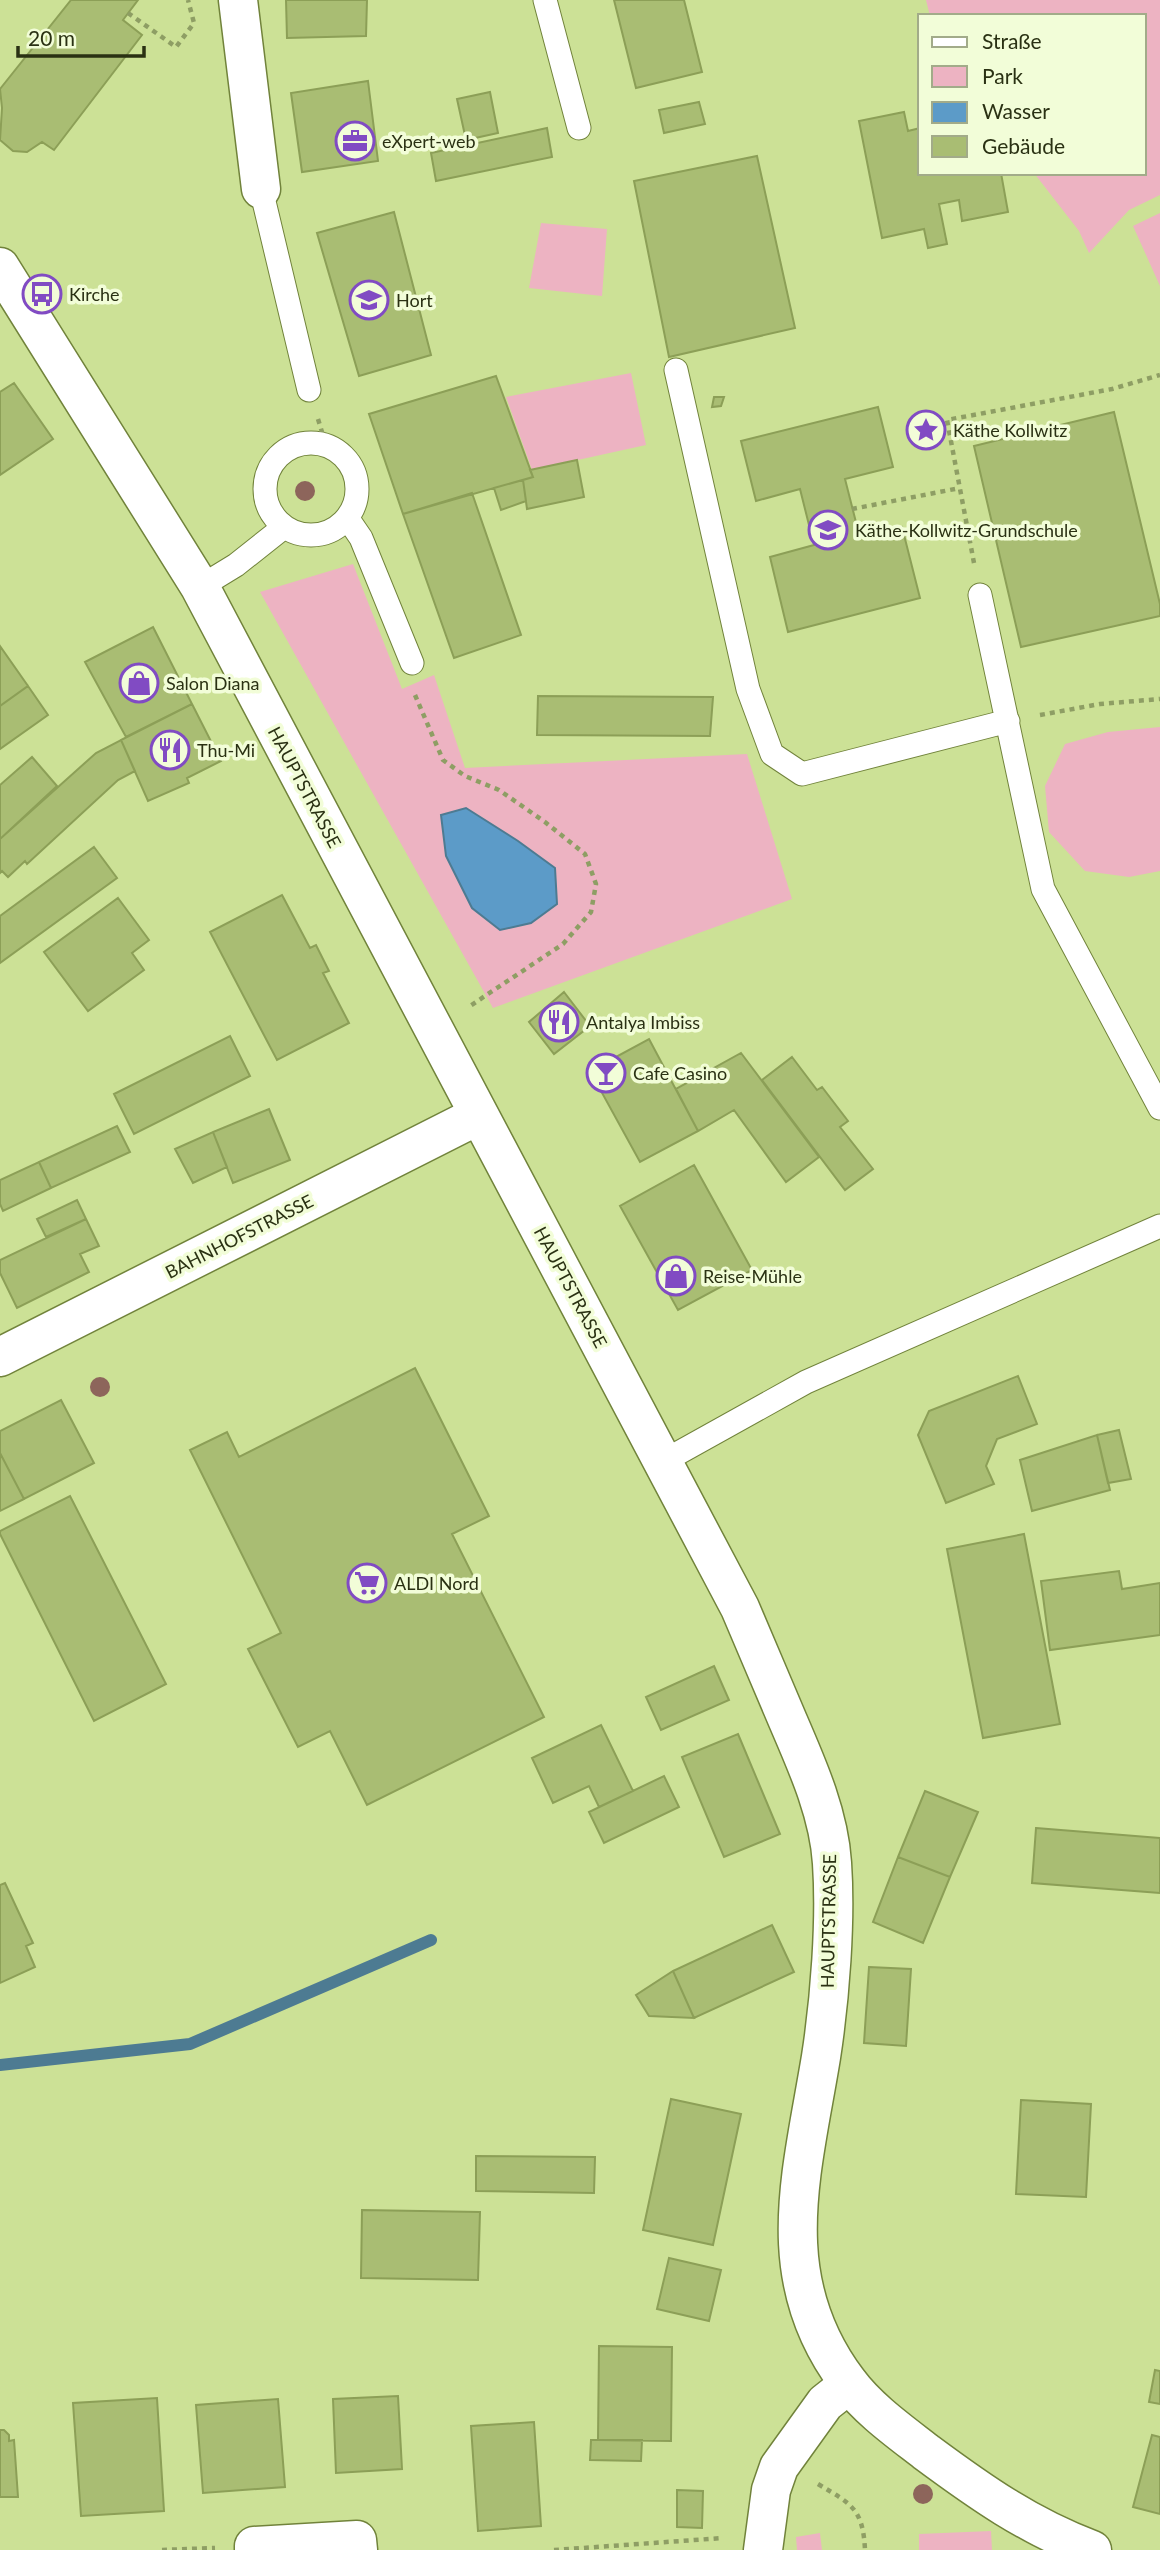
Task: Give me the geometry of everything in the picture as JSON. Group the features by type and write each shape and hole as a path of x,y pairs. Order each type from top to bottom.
{"main road":[{"path":"238,0 261,189"},
{"name":"HAUPTSTRASSE","path":"0,267 200,587 740,1608 812,1778 832,1861 831,1954 821,2053 799,2189 796,2235 805,2298 832,2359 849,2384 896,2429 1020,2518 1092,2550"},
{"name":"BAHNHOFSTRASSE","path":"0,1357 479,1115"},
{"path":"763,2550 771,2490 779,2467 825,2403 849,2384"},
{"path":"254,2548 357,2540 358,2550"}],"lane":[{"path":"545,0 579,128"},
{"path":"261,189 310,390"},
{"path":"676,370 748,689 772,754 802,775 1008,721"},
{"path":"312,443 326,445 340,452 350,463 356,476 358,491 355,506 348,519 324,534 310,536 296,534 284,527 273,516 264,489 274,461 284,451 312,443"},
{"path":"348,519 361,538 412,663"},
{"path":"200,587 236,565 284,527"},
{"path":"980,594 1043,889 1160,1108"},
{"path":"664,1461 806,1382 1160,1226"}],"path":[{"path":"128,13 176,47 194,23 188,0"},
{"path":"980,594 947,420 1112,389 1160,374"},
{"path":"852,509 960,488"},
{"path":"412,663 415,697 443,760 465,776 499,790 585,854 596,884 591,912 563,944 470,1006"},
{"path":"1008,721 1100,704 1160,699"},
{"path":"779,2467 811,2480 849,2502 861,2520 865,2550"},
{"path":"554,2550 728,2538"},
{"path":"162,2550 254,2548"}],"green space":[{"path":"926,0 1160,0 1160,195 1129,210 1089,253 1079,231 1036,175 1146,175 1146,14 930,14"},
{"path":"1160,213 1160,286 1133,226"},
{"path":"541,223 607,229 602,296 529,288"},
{"path":"631,373 646,445 532,470 506,397"},
{"path":"353,564 402,689 434,675 465,768 747,754 792,899 493,1008 260,592"},
{"path":"1160,727 1160,871 1129,877 1085,871 1049,832 1045,786 1065,744 1108,732"},
{"path":"991,2531 992,2550 919,2550 919,2534"},
{"path":"820,2533 822,2550 797,2550 796,2537"}],"water":[{"path":"466,808 555,868 557,904 531,923 500,930 472,908 446,856 441,815"}],"building":[{"path":"71,0 138,0 123,20 142,35 54,150 42,142 27,152 13,151 0,140 0,89"},
{"path":"286,0 367,0 366,36 287,38"},
{"path":"614,0 684,0 702,72 636,88"},
{"path":"368,81 378,161 302,172 291,93"},
{"path":"490,92 498,133 466,140 457,99"},
{"path":"699,102 705,124 664,133 659,110"},
{"path":"904,112 908,131 918,128 918,175 1001,175 1008,212 962,221 959,200 939,204 947,244 928,248 924,229 882,238 859,121"},
{"path":"547,128 552,157 436,181 431,153"},
{"path":"757,156 795,328 669,357 634,181"},
{"path":"394,212 431,355 359,376 317,233"},
{"path":"496,376 533,477 403,514 369,414"},
{"path":"14,383 53,439 0,475 0,392"},
{"path":"714,397 724,397 721,406 712,407"},
{"path":"878,407 893,467 845,479 860,538 902,527 920,598 788,632 770,557 814,545 800,489 756,501 741,441"},
{"path":"1114,412 1160,604 1160,616 1021,647 974,446"},
{"path":"577,460 584,497 527,509 523,480 533,477 530,470"},
{"path":"523,480 526,501 501,510 494,488"},
{"path":"472,493 521,635 454,658 403,514"},
{"name":"Salon Diana","path":"153,627 192,704 126,737 85,662"},
{"path":"0,646 28,686 0,706"},
{"path":"28,686 48,715 0,749 0,706"},
{"path":"538,696 713,697 710,736 537,735"},
{"name":"Thu-Mi","path":"192,704 221,761 187,778 189,783 148,801 121,740"},
{"path":"121,740 135,771 118,780 27,864 25,861 8,877 2,871 0,873 0,839 96,753"},
{"path":"32,757 57,786 0,839 0,785"},
{"path":"94,847 117,878 0,963 0,916"},
{"path":"282,895 310,948 316,945 329,971 323,973 349,1023 277,1060 210,932"},
{"path":"118,898 149,940 132,953 144,970 88,1011 44,952"},
{"path":"564,992 590,1026 554,1054 529,1022"},
{"path":"230,1036 250,1076 134,1134 114,1094"},
{"path":"649,1039 698,1131 640,1162 590,1071"},
{"path":"741,1053 819,1157 786,1182 734,1110 698,1131 676,1089"},
{"path":"792,1057 817,1090 822,1087 848,1121 840,1127 873,1169 845,1190 762,1080"},
{"path":"269,1109 290,1160 233,1183 213,1132"},
{"path":"117,1126 130,1152 51,1188 39,1162"},
{"path":"213,1132 227,1167 193,1183 175,1149"},
{"path":"39,1162 51,1188 3,1211 0,1204 0,1180"},
{"path":"694,1165 752,1270 678,1310 620,1206"},
{"path":"77,1200 86,1219 46,1237 37,1219"},
{"path":"86,1219 99,1246 80,1254 89,1272 17,1308 0,1273 0,1260"},
{"name":"ALDI Nord","path":"415,1368 489,1516 452,1534 544,1717 367,1805 330,1731 298,1747 248,1649 281,1633 190,1450 227,1432 239,1457"},
{"path":"1018,1376 1037,1424 997,1439 986,1466 994,1484 946,1503 918,1435 929,1411"},
{"path":"61,1400 94,1463 24,1499 0,1453 0,1431"},
{"path":"1119,1430 1131,1479 1108,1483 1097,1435"},
{"path":"1097,1435 1110,1490 1032,1511 1020,1460"},
{"path":"0,1453 24,1499 0,1511"},
{"path":"70,1496 166,1684 94,1721 0,1534 0,1531"},
{"path":"1024,1534 1060,1724 983,1738 947,1549"},
{"path":"1119,1571 1122,1589 1160,1583 1160,1635 1050,1650 1041,1581"},
{"path":"714,1666 729,1700 661,1730 646,1697"},
{"path":"601,1725 633,1791 599,1807 589,1786 553,1803 532,1758"},
{"path":"738,1734 780,1834 724,1857 682,1757"},
{"path":"664,1776 679,1807 604,1843 589,1812"},
{"path":"925,1791 978,1812 950,1877 898,1857"},
{"path":"1036,1828 1160,1838 1160,1893 1032,1883"},
{"path":"898,1857 950,1877 923,1943 873,1922"},
{"path":"5,1883 33,1943 26,1946 35,1967 0,1983 0,1885"},
{"path":"772,1925 794,1972 694,2018 673,1971"},
{"path":"869,1967 911,1969 906,2046 864,2043"},
{"path":"673,1971 694,2018 649,2016 636,1995"},
{"path":"671,2099 741,2114 713,2245 643,2230"},
{"path":"1021,2100 1091,2104 1086,2197 1016,2194"},
{"path":"476,2156 595,2157 594,2193 476,2191"},
{"path":"362,2210 480,2212 478,2280 361,2278"},
{"path":"669,2258 721,2270 709,2321 657,2309"},
{"path":"599,2346 672,2347 671,2441 598,2440"},
{"path":"1155,2370 1160,2371 1160,2404 1149,2402"},
{"path":"398,2396 402,2469 336,2473 333,2399"},
{"path":"157,2398 164,2511 81,2516 73,2403"},
{"path":"278,2399 285,2487 203,2493 196,2405"},
{"path":"534,2422 541,2526 478,2531 471,2426"},
{"path":"0,2430 9,2435 9,2441 14,2440 18,2497 0,2497"},
{"path":"1152,2435 1160,2437 1160,2514 1133,2507"},
{"path":"591,2440 642,2440 641,2461 590,2460"},
{"path":"677,2490 703,2491 702,2528 677,2527"}],"waterway":[{"path":"0,2065 190,2044 431,1940"}],"place":[{"name":"eXpert-web","path":"355,141"},
{"name":"Kirche","path":"42,294"},
{"name":"Hort","path":"369,300"},
{"name":"Käthe Kollwitz","path":"926,430"},
{"name":"Käthe-Kollwitz-Grundschule","path":"828,530"},
{"name":"Salon Diana","path":"139,683"},
{"name":"Thu-Mi","path":"170,750"},
{"name":"Antalya Imbiss","path":"559,1022"},
{"name":"Cafe Casino","path":"606,1073"},
{"name":"Reise-Mühle","path":"676,1276"},
{"name":"ALDI Nord","path":"367,1583"}]}
